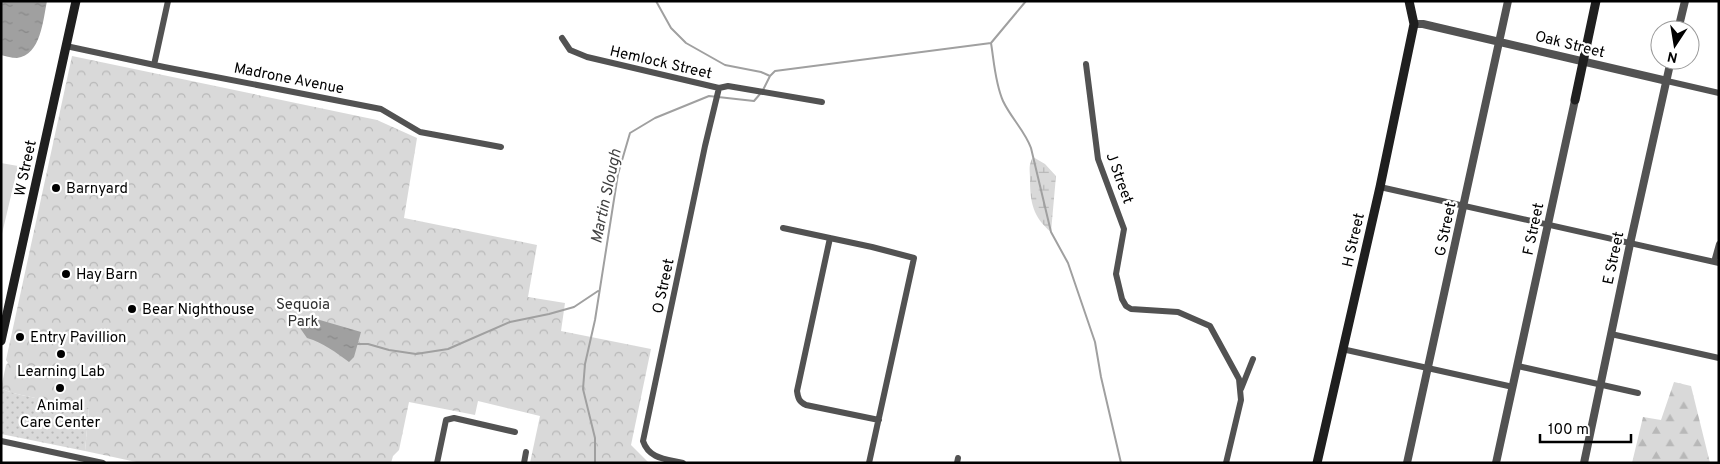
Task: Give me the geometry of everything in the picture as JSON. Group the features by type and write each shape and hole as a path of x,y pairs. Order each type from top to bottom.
{"main road":[{"name":"W Street","path":"1,341 4,313 76,1"},
{"path":"1409,1 1414,24"},
{"name":"F Street","path":"1575,100 1596,1"},
{"name":"H Street","path":"1317,463 1380,187 1414,24"}],"street":[{"path":"154,65 168,1"},
{"name":"G Street","path":"1407,463 1508,1"},
{"path":"1680,20 1684,1"},
{"name":"Oak Street","path":"1414,24 1423,24 1500,41 1719,93"},
{"name":"Hemlock Street","path":"562,38 570,50 587,57 719,88 728,86 822,102"},
{"name":"Madrone Avenue","path":"66,46 381,109 420,132 502,147"},
{"name":"J Street","path":"1086,64 1098,159 1124,229 1116,274 1122,299 1126,306 1131,309 1178,312 1210,326 1239,379 1241,390"},
{"name":"E Street","path":"1584,463 1630,244 1670,70"},
{"name":"O Street","path":"683,463 654,456 646,450 643,441 719,88"},
{"name":"F Street","path":"1496,463 1575,100"},
{"path":"1380,187 1717,263 1719,244"},
{"path":"784,228 914,258 869,463"},
{"path":"830,238 797,391 801,402 879,420"},
{"path":"1611,334 1719,358"},
{"path":"1342,349 1513,388"},
{"path":"1226,463 1241,400 1241,390 1253,359"},
{"path":"1518,366 1638,393"},
{"path":"437,463 446,420 454,418 516,432"},
{"path":"1,441 103,463"},
{"path":"524,463 526,452"}],"green space":[{"name":"Sequoia Park","path":"72,56 377,120 417,138 404,218 537,245 528,297 565,303 561,331 651,349 631,445 649,463 530,463 540,416 478,401 475,415 409,402 399,450 393,456 391,463 141,463 85,451 89,408 29,397 1,388 8,363 6,360"},
{"path":"1033,157 1045,164 1056,176 1051,232 1036,215 1032,202 1030,163"},
{"path":"1,163 18,166 1,238"},
{"path":"1674,382 1691,386 1710,463 1632,463 1643,417 1661,420"},
{"path":"1,388 29,397 89,408 85,451 1,434"}],"water":[{"path":"1,1 47,1 40,36 36,44 25,55 17,58 1,55"},
{"path":"313,318 361,332 354,357 349,362 324,345 307,338 300,328"}],"waterway":[{"path":"656,1 671,28 686,43 725,65 761,72 770,76"},
{"name":"Martin Slough","path":"763,90 770,76 775,71 991,43 1026,1"},
{"path":"991,43 1000,94 1031,148 1051,232 1068,263 1095,342 1121,463"},
{"name":"Martin Slough","path":"595,463 595,438 583,389 585,364 595,320 618,174 630,133 655,118 709,96 754,101 760,94"},
{"path":"355,344 368,344 389,350 416,354 448,349 510,322 574,307 598,291"}],"place":[{"name":"Barnyard","path":"56,188"},
{"name":"Hay Barn","path":"66,274"},
{"name":"Bear Nighthouse","path":"132,309"},
{"name":"Entry Pavillion","path":"20,337"},
{"name":"Learning Lab","path":"61,354"},
{"name":"Animal Care Center","path":"60,388"}]}
